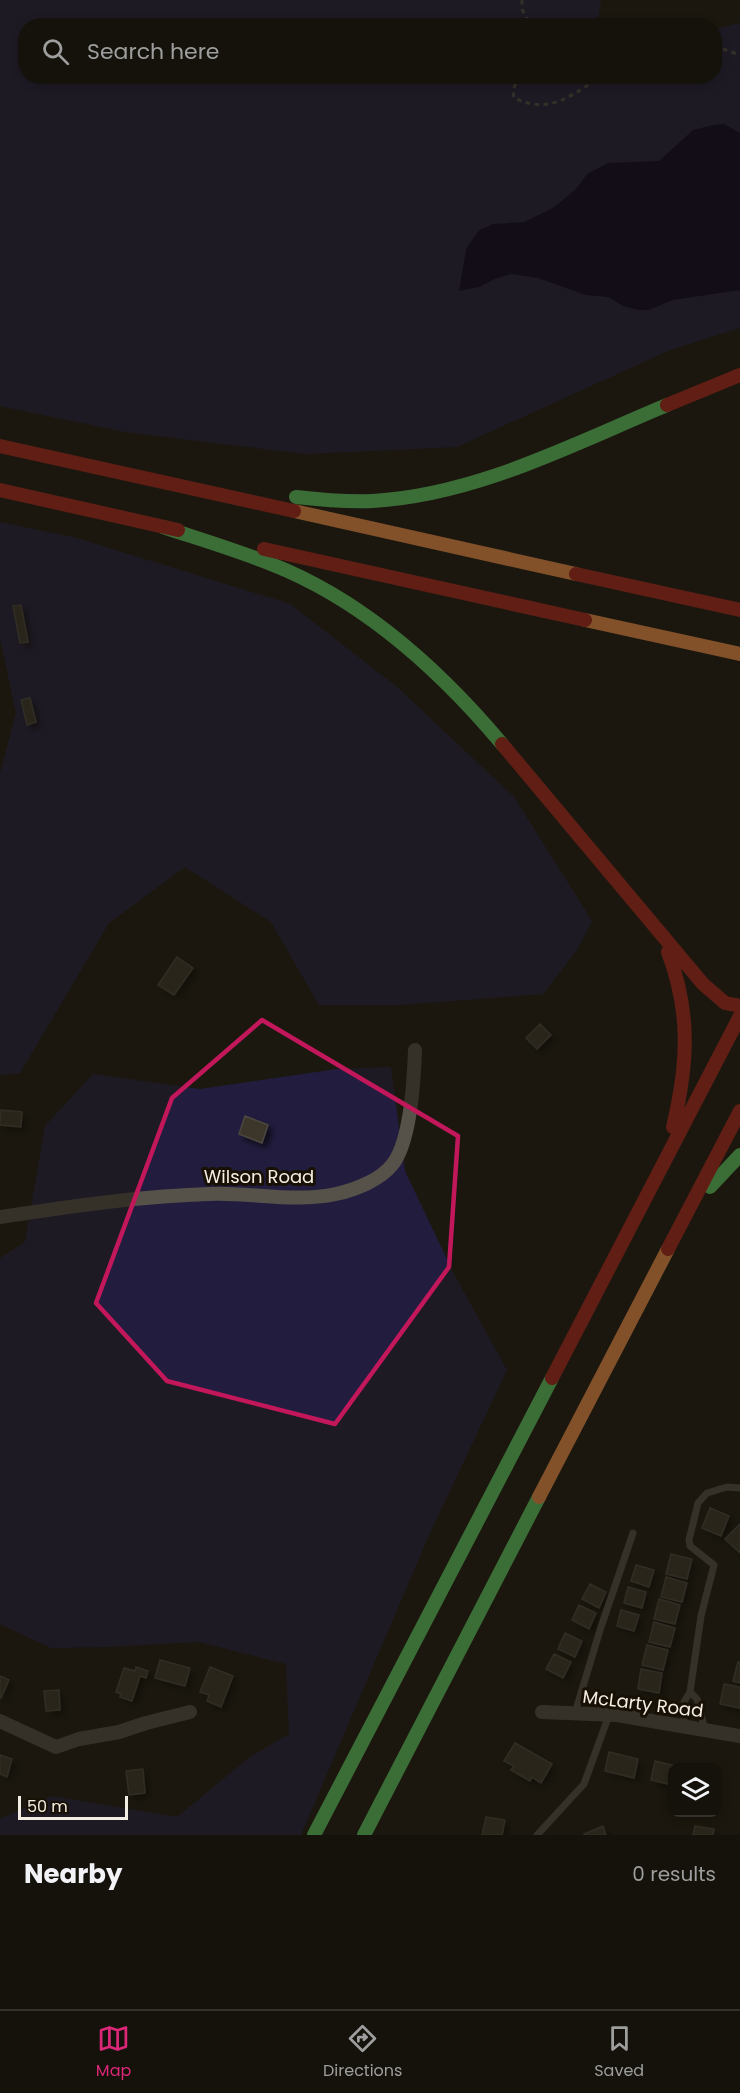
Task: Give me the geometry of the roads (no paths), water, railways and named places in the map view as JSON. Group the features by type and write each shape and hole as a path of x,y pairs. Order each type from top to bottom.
{"highway":[{"path":"167,483 251,490 325,501 380,500 423,496 499,475 740,375"},
{"path":"0,446 740,610"},
{"path":"0,490 740,654"},
{"path":"164,527 272,564 314,584 354,607 402,641 474,710 704,984 725,1003 740,1005"},
{"path":"661,935 683,996 687,1026 685,1064 678,1108 664,1164"},
{"path":"314,1835 740,1016"},
{"path":"364,1835 740,1111"},
{"path":"663,1260 714,1181 740,1155"}],"street":[{"name":"Wilson Road","path":"0,1217 108,1201 210,1193 275,1198 335,1194 366,1185 393,1165 404,1142 414,1082 415,1050"},
{"path":"0,1722 56,1747 79,1739 119,1732 190,1712"},
{"name":"McLarty Road","path":"542,1712 609,1715 740,1736"}],"lane":[{"path":"684,1727 684,1702 690,1692 699,1626 714,1565 690,1546 688,1540 698,1503 707,1493 727,1487 740,1488"},
{"path":"575,1713 633,1533"},
{"path":"690,1692 698,1699 705,1730"},
{"path":"537,1835 584,1784 609,1715"}]}
